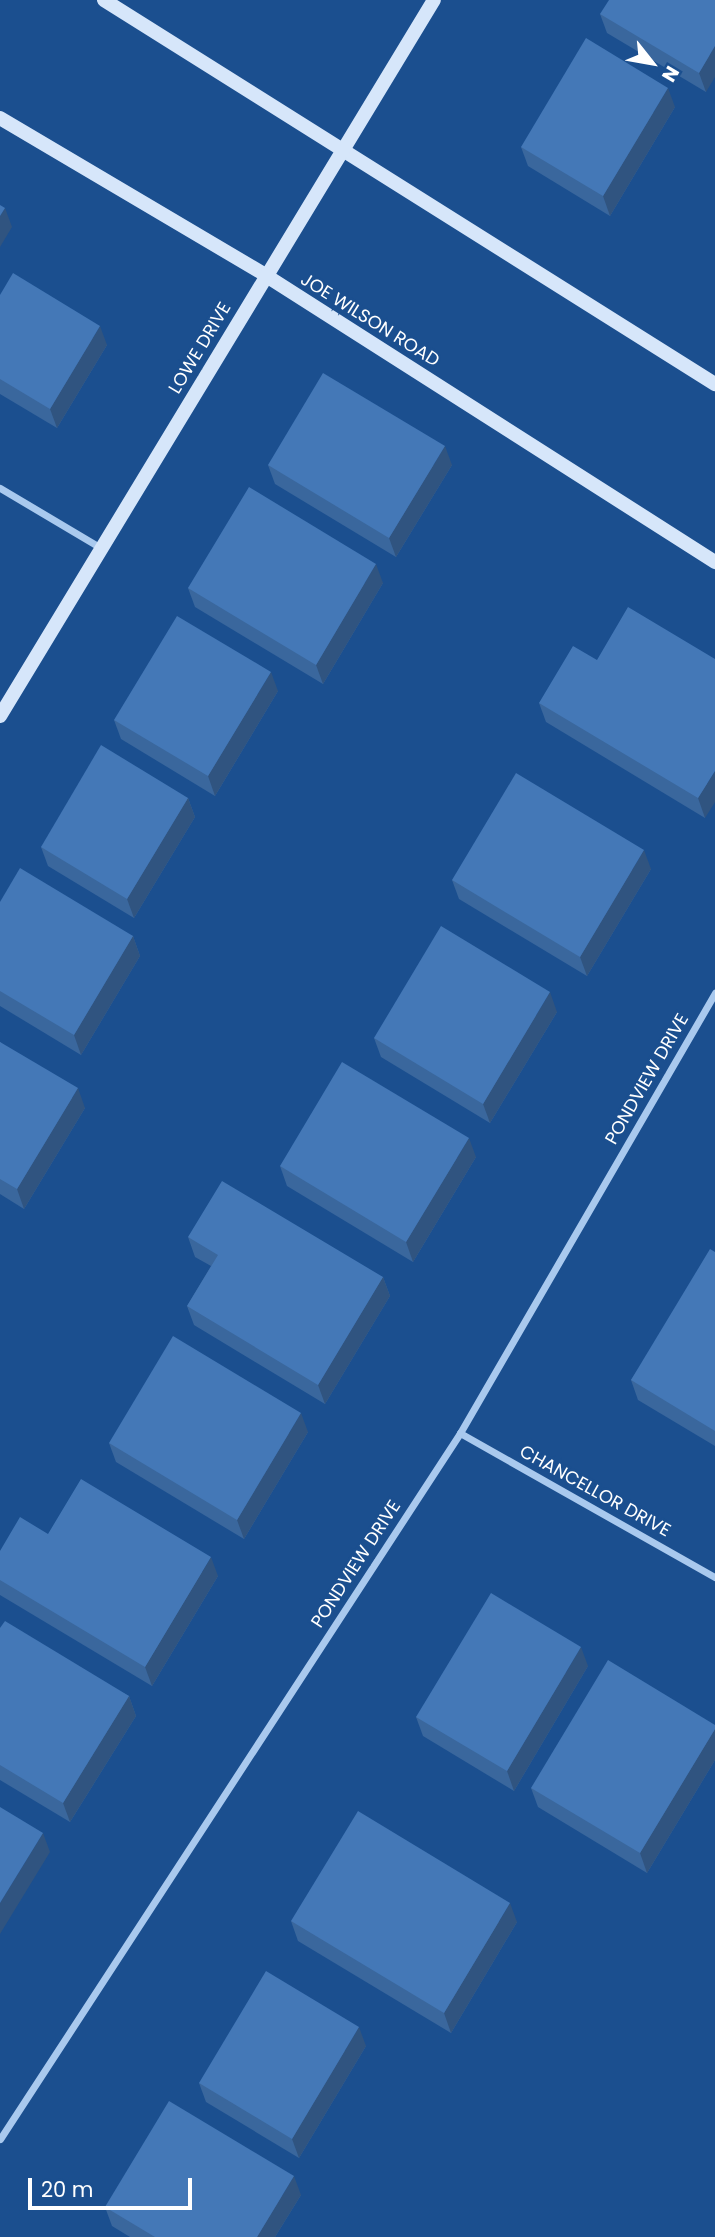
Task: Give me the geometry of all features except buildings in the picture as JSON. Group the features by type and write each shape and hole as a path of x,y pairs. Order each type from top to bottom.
{"main road":[{"path":"104,0 344,146 715,384"},
{"name":"LOWE DRIVE","path":"0,716 434,0"},
{"name":"JOE WILSON ROAD","path":"0,118 265,275 715,562"}],"street":[{"path":"0,488 101,548"},
{"name":"PONDVIEW DRIVE","path":"0,2138 460,1433 715,993"},
{"name":"CHANCELLOR DRIVE","path":"460,1433 715,1577"}]}
